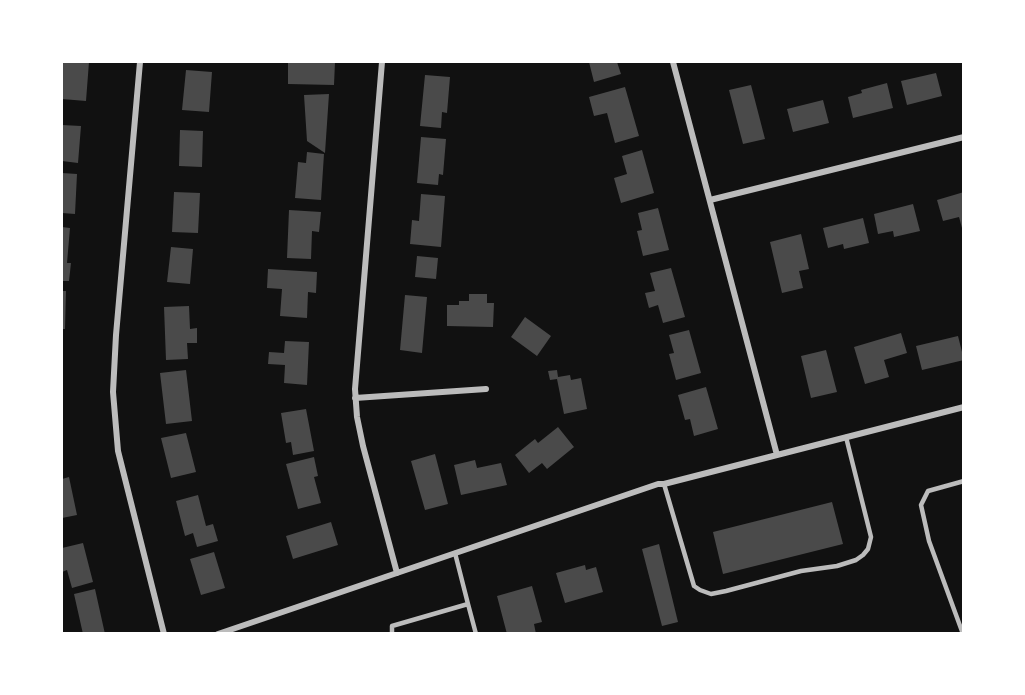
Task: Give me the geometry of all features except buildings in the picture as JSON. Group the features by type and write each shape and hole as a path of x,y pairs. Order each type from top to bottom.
{"street":[{"path":"140,62 113,392 118,451 164,633"},
{"path":"382,62 356,359 355,399 363,446 397,573"},
{"path":"673,62 777,455"},
{"path":"710,200 963,137"},
{"path":"355,399 486,389"},
{"path":"218,633 658,484 963,407"}],"lane":[{"path":"664,484 694,586 700,590 711,594 801,571 837,566 856,560 862,555 868,549 871,537 846,437"},
{"path":"963,481 928,491 921,505 929,541 963,633"},
{"path":"455,553 476,633"},
{"path":"392,633 392,626 468,604"}]}
